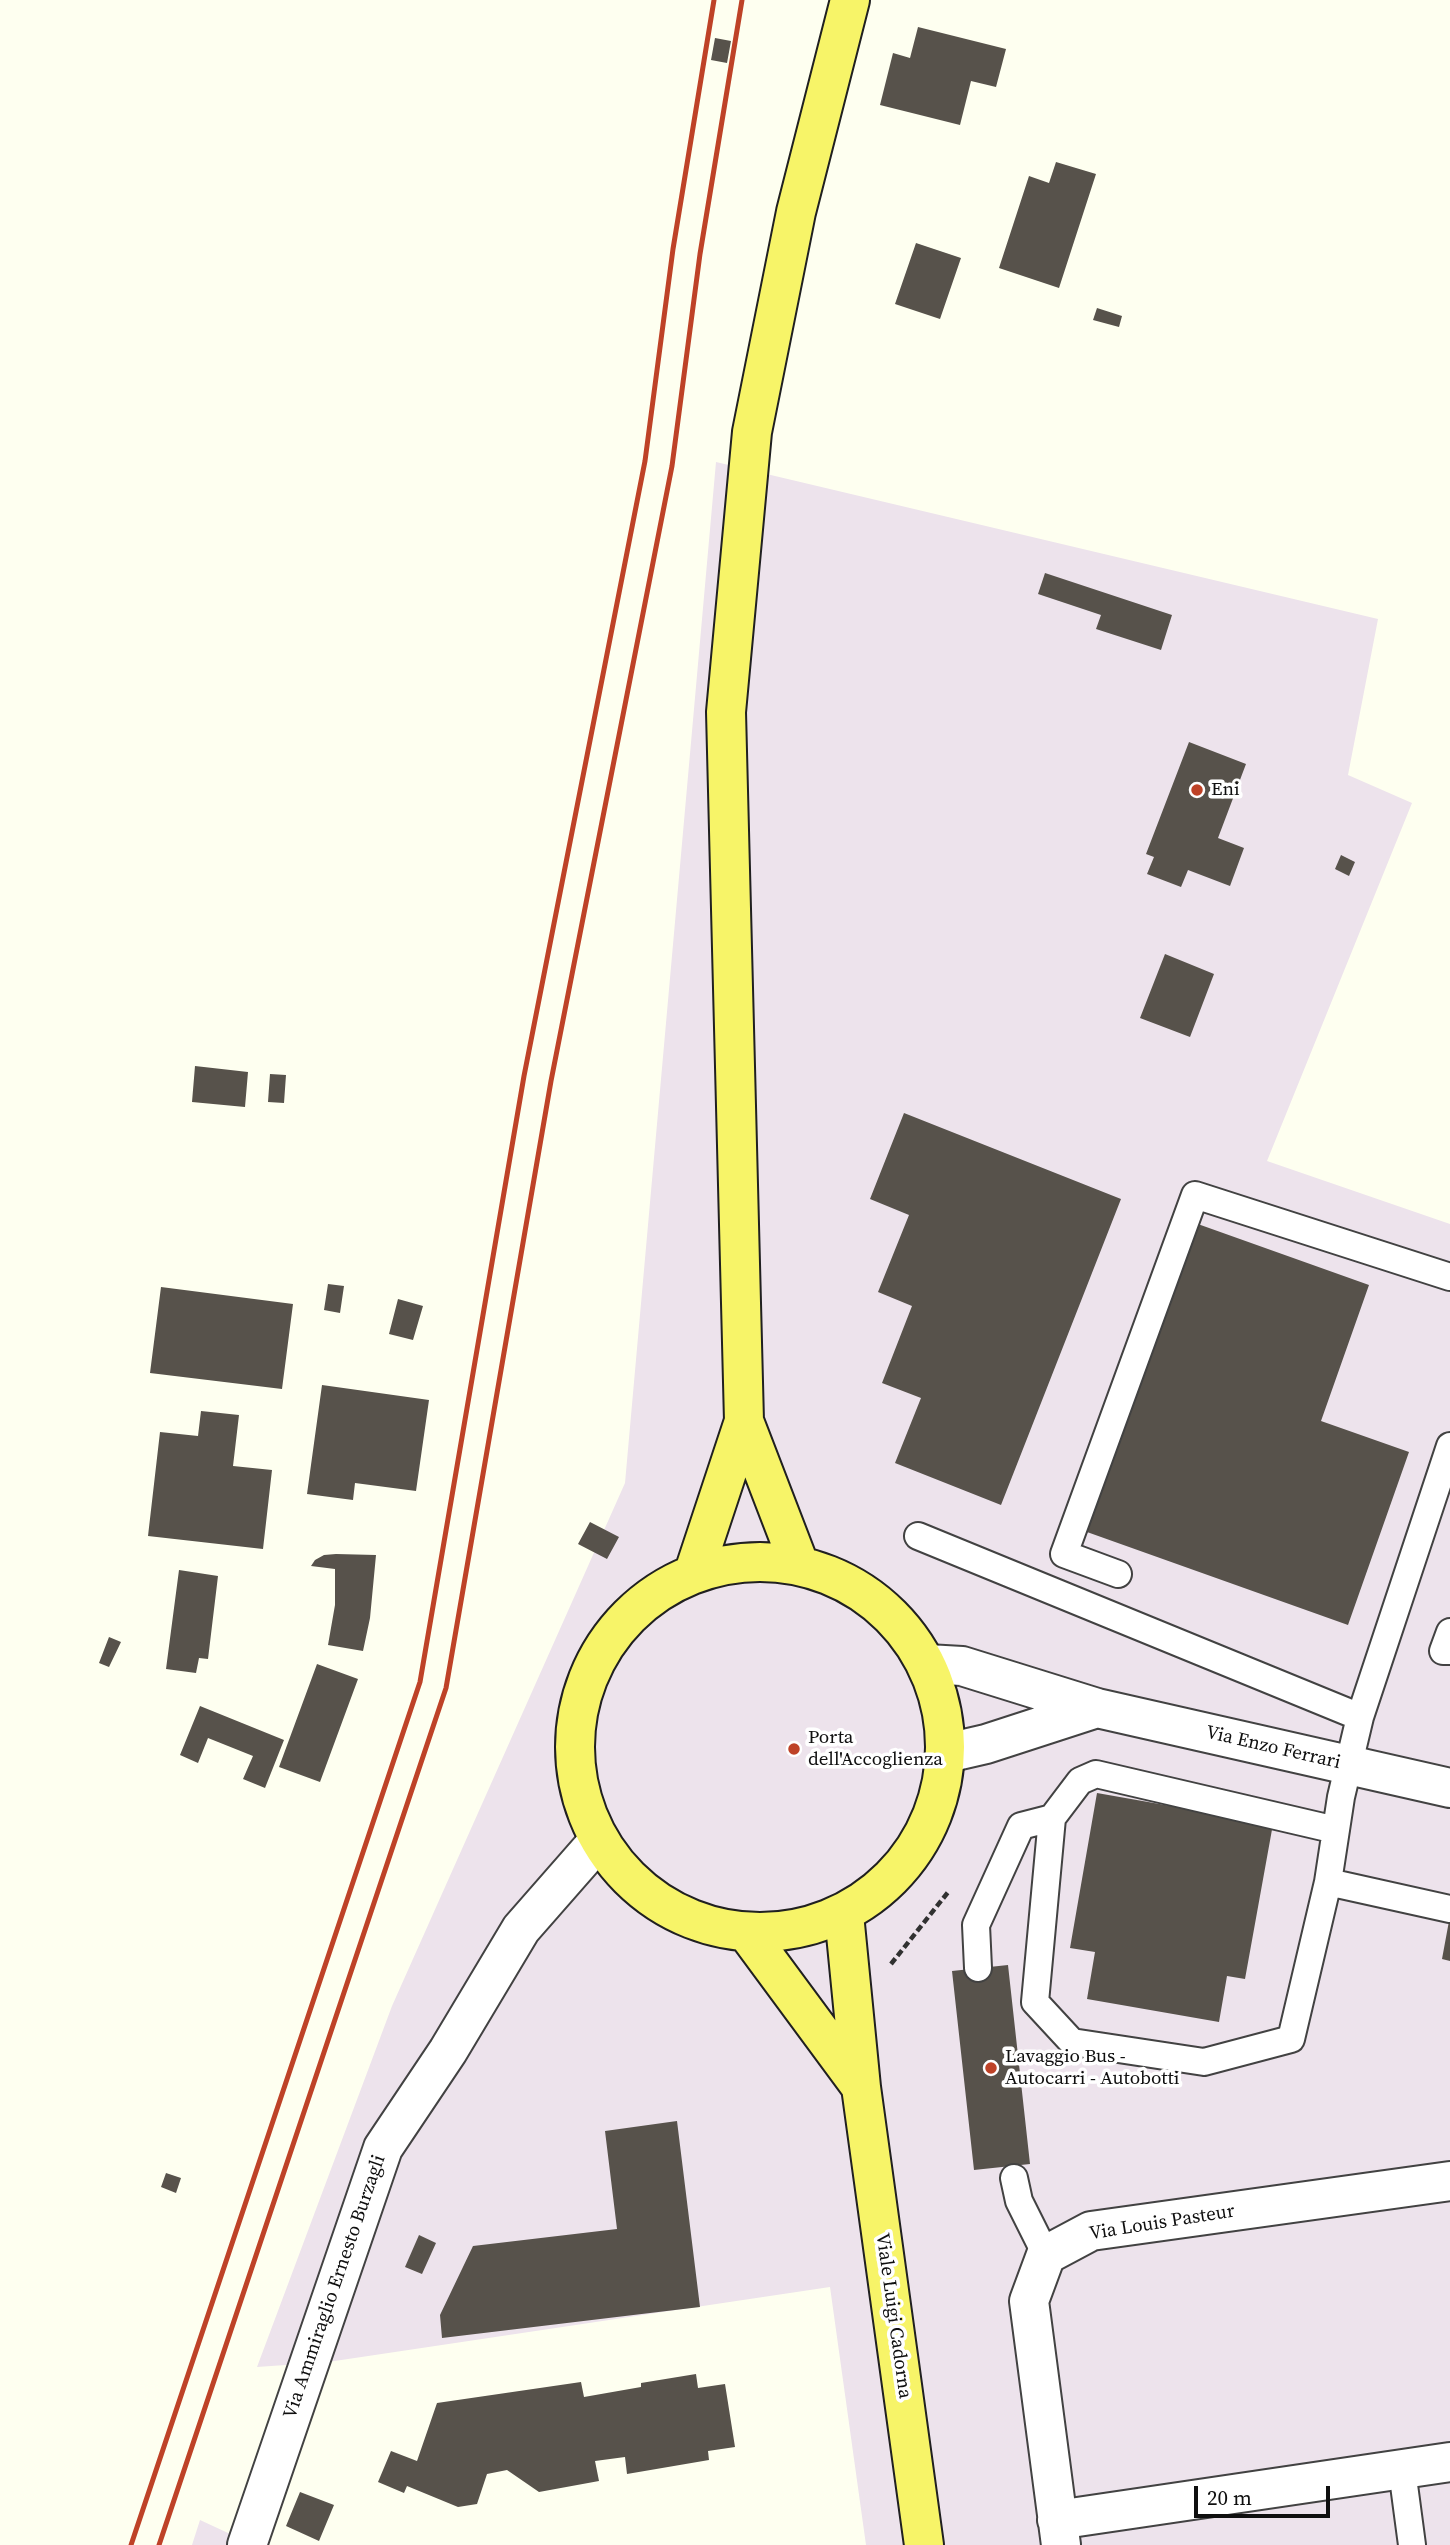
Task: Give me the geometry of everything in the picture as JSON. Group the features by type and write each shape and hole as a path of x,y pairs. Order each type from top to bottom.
{"main road":[{"path":"799,1564 744,1421 726,712 752,432 796,212 850,0"},
{"path":"694,1572 744,1421"},
{"path":"746,1560 799,1564 852,1584 895,1619 927,1664 942,1707 947,1753 938,1802 918,1847 885,1885 844,1914 797,1930 748,1934 689,1920 637,1887 598,1840 576,1779 576,1715 598,1654 639,1604 694,1572 746,1560"},
{"name":"Viale Luigi Cadorna","path":"844,1914 861,2087 924,2545"},
{"name":"Viale Luigi Cadorna","path":"748,1934 861,2087"}],"street":[{"name":"Via Enzo Ferrari","path":"927,1664 962,1666 1097,1708 1450,1788"},
{"path":"947,1753 986,1744 1097,1708"},
{"name":"Via Ammiraglio Ernesto Burzagli","path":"247,2545 383,2148 449,2051 521,1929 598,1840"},
{"name":"Via Louis Pasteur","path":"1046,2255 1091,2231 1450,2181"},
{"path":"1046,2255 1029,2301 1059,2532 1450,2462"}],"lane":[{"path":"1118,1574 1065,1554 1195,1195 1450,1277"},
{"path":"1336,1830 1096,1774 1080,1781 1052,1818 1035,2002 1072,2042 1204,2062 1291,2039 1328,1882 1360,1717 1450,1446"},
{"path":"918,1536 1360,1717"},
{"path":"1450,1632 1443,1651 1450,1651"},
{"path":"978,1968 975,1925 1021,1826 1052,1818"},
{"path":"1328,1882 1450,1909"},
{"path":"1014,2178 1018,2201 1046,2255"},
{"path":"1402,2470 1412,2545"}],"path":[{"path":"888,1968 950,1888"}],"shaded area":[{"path":"716,462 1378,619 1348,775 1412,803 1267,1161 1450,1224 1450,2545 866,2545 830,2287 328,2362 257,2367 392,2006 625,1483"},
{"path":"200,2520 254,2545 192,2545"}],"building":[{"path":"918,27 1006,49 996,87 971,81 960,125 880,105 893,53 910,58"},
{"path":"715,38 731,41 727,63 711,60"},
{"path":"1056,162 1096,174 1059,288 999,268 1029,176 1049,183"},
{"path":"916,243 961,258 940,319 895,304"},
{"path":"1097,308 1122,316 1119,327 1093,320"},
{"path":"1045,573 1172,615 1161,650 1096,629 1101,615 1038,594"},
{"path":"1189,742 1246,764 1218,838 1244,848 1230,886 1188,870 1181,887 1147,874 1154,857 1146,854"},
{"path":"1341,855 1355,862 1349,876 1335,869"},
{"path":"1165,954 1214,974 1190,1037 1140,1018"},
{"path":"195,1066 248,1072 245,1107 192,1102"},
{"path":"270,1074 286,1075 284,1103 268,1102"},
{"path":"904,1113 1121,1199 1001,1505 895,1463 921,1398 882,1383 912,1306 878,1292 909,1215 870,1199"},
{"path":"1195,1223 1369,1285 1321,1421 1409,1452 1348,1625 1087,1532"},
{"path":"328,1284 344,1286 340,1313 324,1310"},
{"path":"161,1287 293,1304 282,1389 150,1373"},
{"path":"398,1299 423,1306 413,1340 389,1334"},
{"path":"322,1385 429,1400 416,1491 355,1483 353,1500 307,1494"},
{"path":"201,1411 239,1415 233,1466 272,1470 263,1549 148,1536 160,1432 198,1436"},
{"path":"590,1522 619,1537 607,1559 578,1544"},
{"path":"324,1555 376,1555 370,1618 363,1651 328,1645 335,1605 335,1569 311,1566"},
{"path":"179,1570 218,1576 208,1659 199,1658 196,1673 166,1669"},
{"path":"109,1637 121,1642 109,1667 99,1663"},
{"path":"317,1664 358,1679 320,1782 279,1767"},
{"path":"200,1706 284,1740 265,1788 243,1779 253,1756 208,1738 198,1763 180,1755"},
{"path":"1097,1793 1273,1824 1245,1979 1227,1976 1219,2022 1087,1999 1095,1952 1070,1948"},
{"path":"1450,1921 1450,1961 1442,1959"},
{"name":"Lavaggio Bus - Autocarri - Autobotti","path":"1008,1965 1030,2164 974,2170 952,1971"},
{"path":"677,2121 700,2307 442,2338 440,2315 473,2246 617,2229 605,2131"},
{"path":"166,2173 181,2178 176,2193 161,2187"},
{"path":"419,2235 436,2243 422,2274 405,2267"},
{"path":"696,2374 698,2388 725,2384 735,2447 708,2451 709,2460 627,2474 625,2457 595,2461 599,2481 539,2492 507,2470 487,2474 477,2504 458,2507 407,2486 404,2493 378,2482 391,2451 417,2461 437,2403 581,2382 584,2397 641,2387 641,2383"},
{"path":"300,2492 334,2505 319,2541 286,2526"}],"railway":[{"path":"131,2545 420,1682 524,1076 645,461 673,249 714,0"},
{"path":"159,2545 446,1688 551,1081 672,466 700,254 742,0"}],"place":[{"name":"Eni","path":"1197,790"},
{"name":"Porta dell'Accoglienza","path":"794,1749"},
{"name":"Lavaggio Bus - Autocarri - Autobotti","path":"991,2068"}]}
